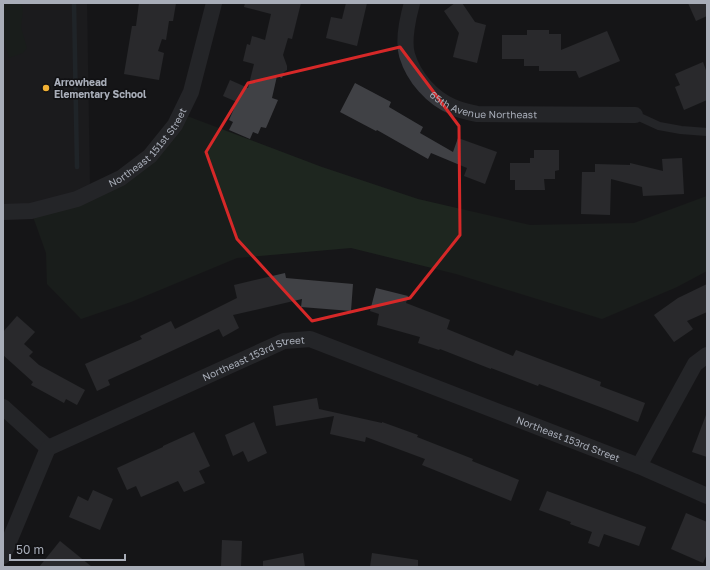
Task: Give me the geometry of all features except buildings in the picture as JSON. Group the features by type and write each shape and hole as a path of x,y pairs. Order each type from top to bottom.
{"street":[{"name":"Northeast 151st Street","path":"3,212 31,211 77,198 121,178 150,156 175,125 191,92 214,3"},
{"name":"65th Avenue Northeast","path":"412,3 406,35 407,54 417,76 433,96 454,108 477,114 636,114"},
{"name":"Northeast 153rd Street","path":"48,448 284,341 310,339 639,466 707,496"},
{"path":"639,466 695,364 707,355"},
{"path":"3,407 48,448 3,556"}],"lane":[{"path":"636,114 658,126 707,132"}],"highlighted area":[{"path":"400,47 459,126 460,235 410,298 312,321 237,239 206,152 248,83"}],"shaded area":[{"name":"Arrowhead Elementary School","path":"3,3 87,3 90,192 3,211"},
{"path":"3,3 21,3 23,10 21,27 27,48 23,53 9,58 3,38"},
{"path":"179,113 322,167 418,199 530,225 634,223 707,196 707,271 677,287 602,319 456,274 351,248 237,258 131,302 81,319 47,284 46,253 31,211 121,178"}],"waterway":[{"path":"74,3 77,167"}],"place":[{"name":"Arrowhead Elementary School","path":"46,88"}]}
